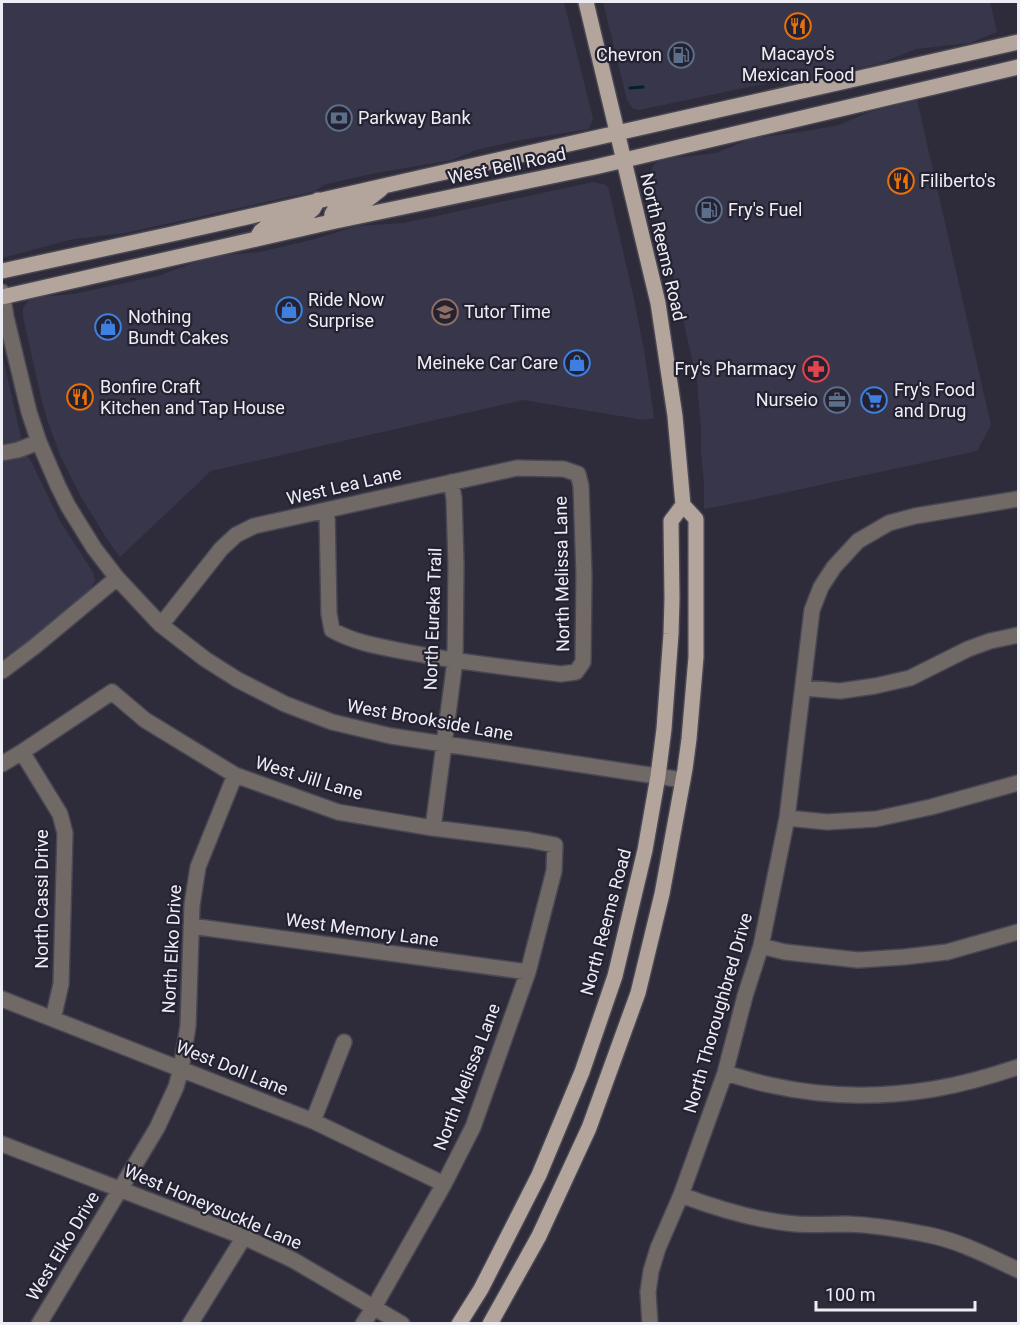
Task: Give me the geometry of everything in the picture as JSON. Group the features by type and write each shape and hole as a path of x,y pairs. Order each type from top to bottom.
{"main road":[{"name":"North Reems Road","path":"490,1323 539,1236 589,1128 638,993 662,894 683,780 696,657 696,519 683,505 675,416 662,328 586,2"},
{"name":"West Bell Road","path":"2,271 1018,42"},
{"path":"901,68 906,93"},
{"name":"West Bell Road","path":"2,295 624,160 1018,68"},
{"path":"331,222 335,209 367,200 386,185"},
{"path":"256,239 266,227 309,214 318,200"},
{"name":"North Reems Road","path":"459,1323 481,1289 539,1175 582,1072 615,976 645,850 658,776 671,634 671,521 683,505"}],"street":[{"name":"West Brookside Lane","path":"2,295 29,412 39,442 68,506 117,578 161,626 205,659 238,680 285,704 332,722 391,736 444,745 683,780"},
{"path":"2,453 39,442"},
{"name":"West Lea Lane","path":"161,626 220,549 236,534 254,526 517,468 564,469 578,474"},
{"name":"North Melissa Lane","path":"455,661 561,674 576,672 583,662 584,586 581,486 578,474"},
{"name":"North Eureka Trail","path":"433,828 455,661 456,565 454,498 451,482"},
{"name":"North Thoroughbred Drive","path":"650,1323 648,1292 651,1271 725,1072 761,946 787,818 812,610 820,587 834,567 858,541 889,523 915,516 1018,499"},
{"path":"327,510 328,614 332,630 343,637 365,644 455,661"},
{"path":"2,671 117,578"},
{"path":"804,688 840,691 910,678 968,649 1018,635"},
{"name":"West Jill Lane","path":"22,752 112,692 146,720 235,775 338,812 555,845"},
{"path":"2,764 22,752"},
{"name":"North Cassi Drive","path":"22,752 60,814 65,833 61,984 53,1019"},
{"name":"North Elko Drive","path":"120,1189 157,1128 176,1087 181,1069 188,1026 192,905 198,867 235,775"},
{"path":"787,818 827,822 876,819 931,807 1018,783"},
{"name":"North Melissa Lane","path":"363,1323 444,1184 473,1127 528,972 554,871 555,845"},
{"name":"West Memory Lane","path":"191,926 528,972"},
{"path":"761,946 785,952 858,960 946,952 1018,932"},
{"name":"West Doll Lane","path":"2,999 314,1122 444,1184"},
{"path":"314,1122 344,1042"},
{"path":"725,1072 769,1085 800,1090 871,1095 935,1089 1018,1067"},
{"name":"West Honeysuckle Lane","path":"2,1144 244,1237 293,1260 402,1323"},
{"name":"West Elko Drive","path":"39,1323 120,1189"},
{"path":"681,1195 711,1207 796,1224 849,1224 927,1234 972,1248 1018,1270"},
{"path":"190,1323 244,1237"}],"shaded area":[{"path":"2,2 564,2 593,119 589,129 515,141 476,150 452,160 371,174 326,184 314,191 302,194 125,233 73,239 2,258"},
{"path":"603,2 990,2 997,32 970,43 916,49 881,63 785,85 777,81 639,110 633,109 627,100"},
{"path":"917,100 991,425 977,451 704,509 697,381 650,174 654,164 672,158 716,153 753,138 839,125 869,112"},
{"path":"593,182 606,185 609,190 634,299 654,418 644,420 523,400 211,471 120,557 81,497 60,455 47,419 23,317 23,308 28,301 37,297 73,294 158,276 217,256 260,252 357,226 404,223"},
{"path":"2,354 21,437 18,443 2,448"},
{"path":"24,455 32,463 60,521 94,574 95,581 89,591 2,660 2,458"}],"waterway":[{"path":"630,88 643,87"}],"place":[{"name":"Macayo's Mexican Food","path":"798,26"},
{"name":"Chevron","path":"681,55"},
{"name":"Parkway Bank","path":"339,118"},
{"name":"Filiberto's","path":"901,181"},
{"name":"Fry's Fuel","path":"709,210"},
{"name":"Ride Now Surprise","path":"289,310"},
{"name":"Tutor Time","path":"445,312"},
{"name":"Nothing Bundt Cakes","path":"108,327"},
{"name":"Meineke Car Care","path":"577,363"},
{"name":"Fry's Pharmacy","path":"816,369"},
{"name":"Bonfire Craft Kitchen and Tap House","path":"80,397"},
{"name":"Nurseio","path":"837,400"},
{"name":"Fry's Food and Drug","path":"874,400"}]}
